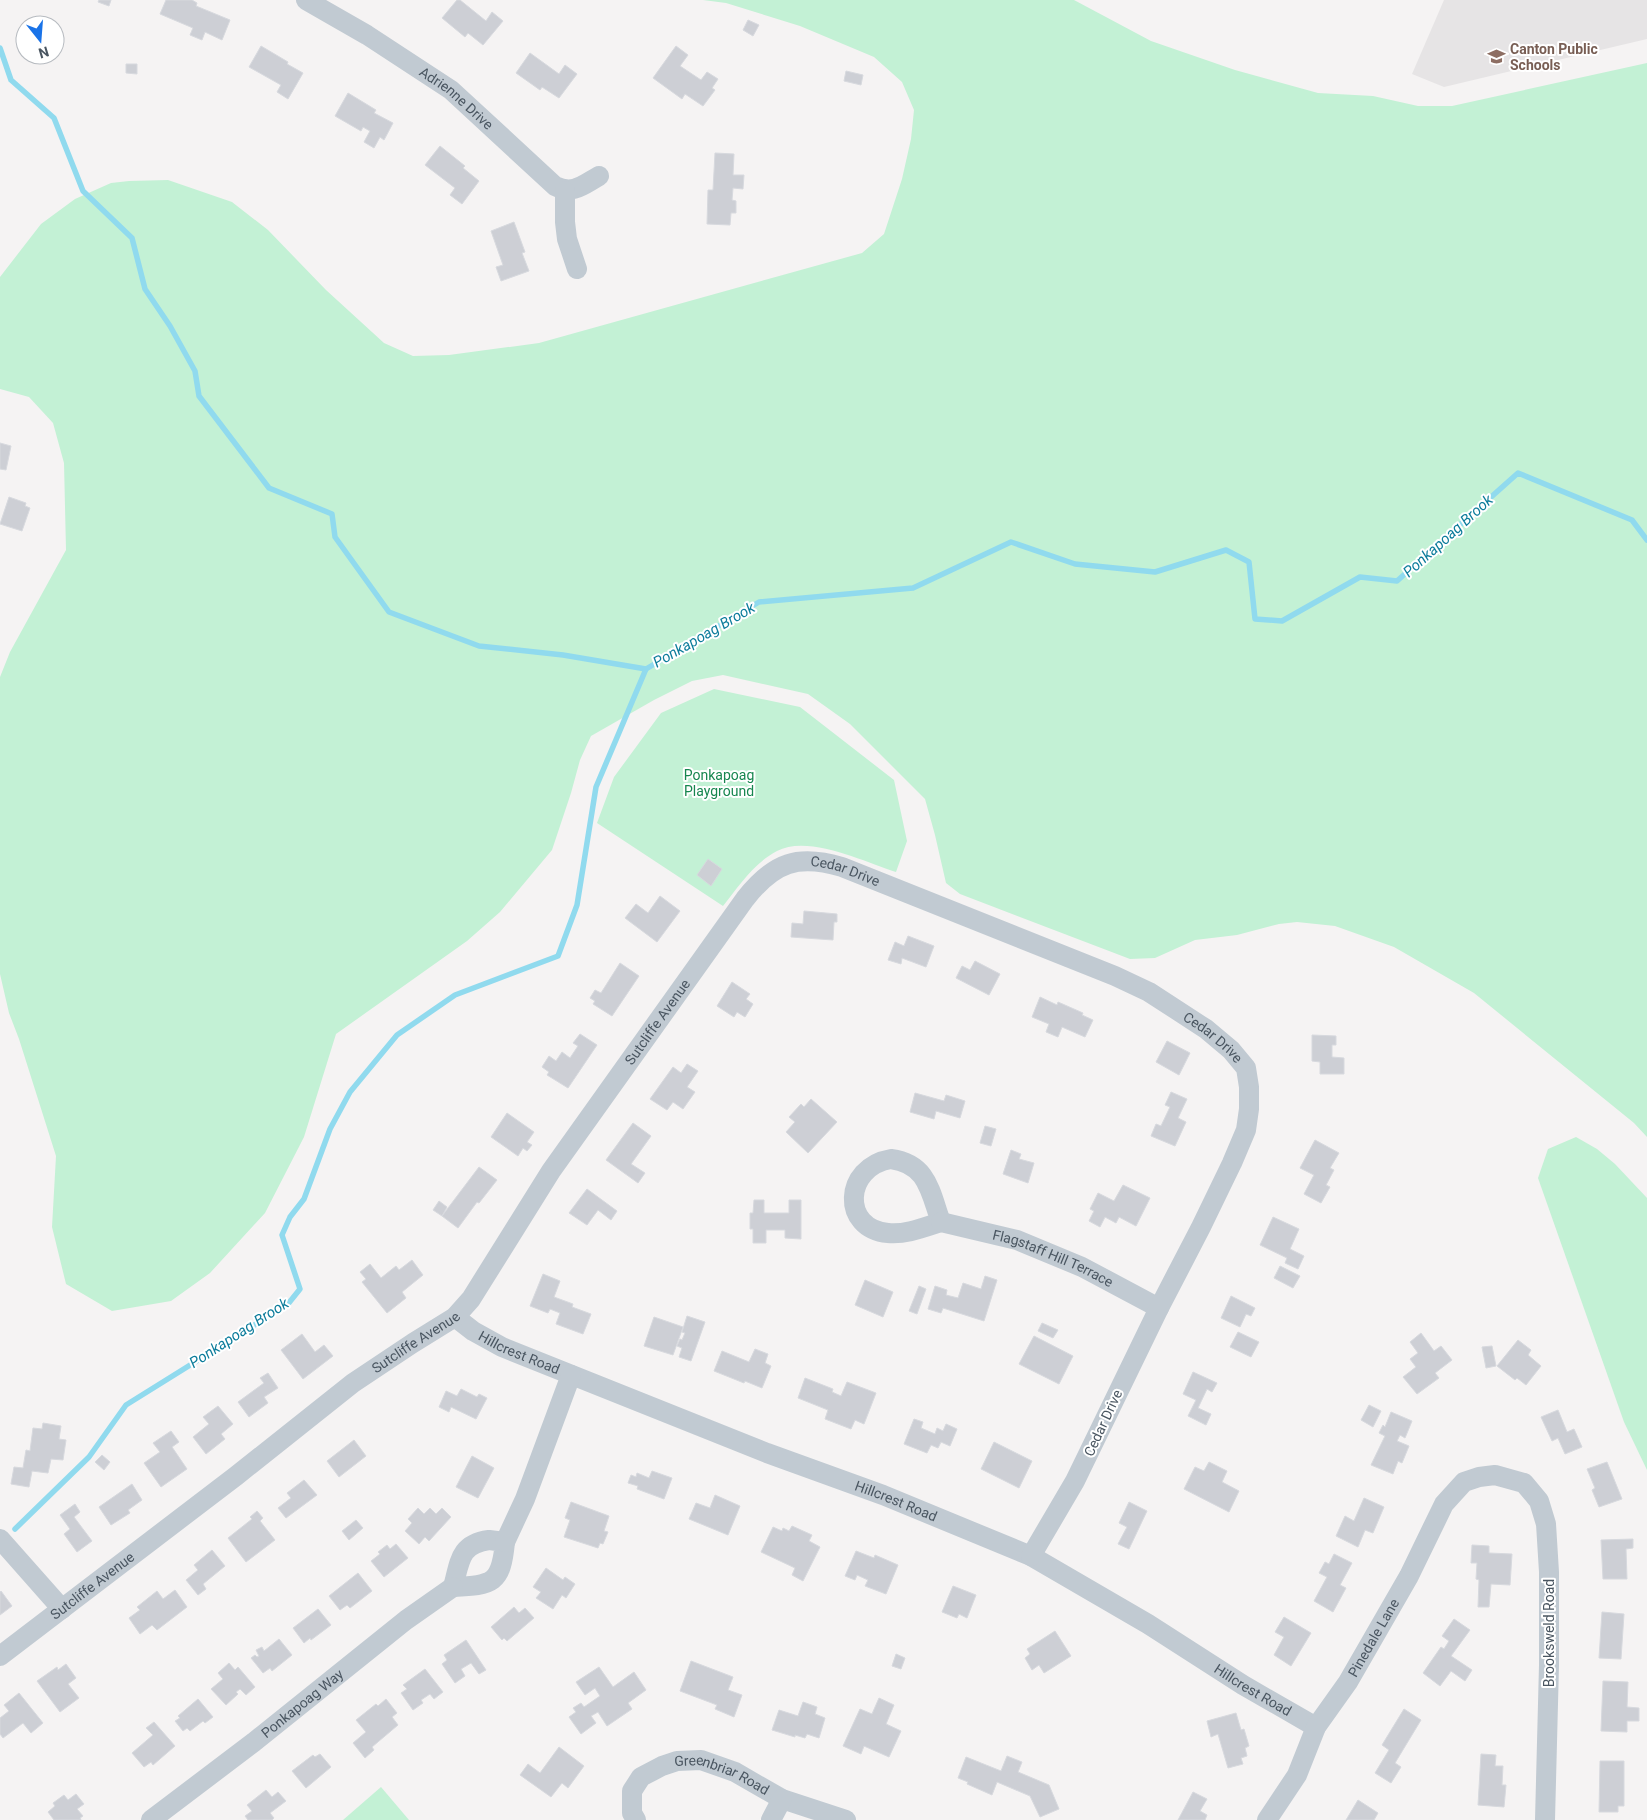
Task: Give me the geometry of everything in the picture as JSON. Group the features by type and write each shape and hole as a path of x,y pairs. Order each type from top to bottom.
{"street":[{"name":"Adrienne Drive","path":"306,0 367,35 451,90 555,186 565,191"},
{"path":"577,269 567,239 565,191 577,188 599,176"},
{"name":"Cedar Drive","path":"725,927 755,887 766,877 790,863 805,860 819,861 842,867 1115,976 1149,992 1206,1029 1231,1050 1246,1068 1250,1086 1246,1130 1232,1163 1075,1481 1031,1556"},
{"name":"Sutcliffe Avenue","path":"0,1656 236,1476 353,1383 455,1317 471,1299 552,1171 725,927"},
{"name":"Flagstaff Hill Terrace","path":"941,1222 927,1182 921,1172 912,1165 891,1159 880,1161 866,1170 857,1183 854,1193 854,1204 857,1214 863,1223 870,1228 888,1233 912,1230 941,1222 1017,1240 1082,1267 1159,1308"},
{"name":"Hillcrest Road","path":"455,1317 473,1331 502,1347 767,1453 883,1495 1031,1556 1148,1624 1243,1685 1316,1727"},
{"path":"505,1542 488,1540 477,1542 468,1547 462,1556 453,1587 475,1586 496,1577 502,1568 505,1542 525,1499 571,1375"},
{"name":"Pinedale Lane","path":"1267,1820 1297,1775 1316,1727 1348,1682 1409,1576 1444,1504 1464,1482 1479,1477 1495,1475"},
{"name":"Brooksweld Road","path":"1495,1475 1524,1483 1539,1501 1546,1524 1549,1572 1549,1665 1545,1820"},
{"path":"0,1539 62,1609"},
{"name":"Ponkapoag Way","path":"151,1820 254,1742 406,1620 453,1587"},
{"name":"Greenbriar Road","path":"636,1820 632,1813 632,1791 642,1777 662,1766 677,1761 701,1760 735,1772 782,1799 846,1820"},
{"path":"771,1820 782,1799"}],"shaded area":[{"name":"Canton Public Schools","path":"1444,0 1647,0 1647,39 1444,87 1412,74"}],"green space":[{"path":"703,0 1074,0 1151,41 1235,70 1318,93 1373,96 1418,106 1452,106 1647,63 1647,1137 1634,1123 1474,993 1394,947 1335,926 1297,922 1279,924 1237,935 1195,940 1155,958 1130,959 960,894 946,883 925,799 850,724 808,694 723,675 692,681 591,736 580,760 552,850 500,912 467,941 336,1034 304,1137 265,1213 210,1273 171,1301 112,1311 66,1284 52,1227 56,1156 9,1013 0,974 0,677 10,652 66,550 64,463 53,423 29,397 0,389 0,277 41,224 75,199 111,183 129,181 168,180 232,202 268,230 326,290 384,343 413,356 449,355 539,343 862,253 884,234 902,179 911,139 914,110 902,82 874,57 800,26 726,3"},
{"name":"Ponkapoag Playground","path":"714,689 800,707 894,780 907,841 896,872 836,851 804,846 790,847 777,851 761,862 723,906 597,823 614,777 661,713"},
{"path":"1576,1137 1597,1149 1615,1164 1647,1198 1647,1470 1624,1422 1538,1178 1548,1149"},
{"path":"381,1787 409,1820 343,1820"}],"building":[{"path":"99,0 111,0 109,6 98,2"},
{"path":"166,0 192,0 197,3 196,6 230,20 222,40 205,32 202,40 190,35 193,28 160,14"},
{"path":"457,0 460,0 486,21 492,12 503,21 483,45 468,33 465,37 442,18"},
{"path":"748,20 759,25 753,36 743,30"},
{"path":"261,46 303,73 288,99 277,92 281,85 249,67"},
{"path":"676,46 688,55 680,66 701,80 707,72 718,79 712,88 715,90 703,106 685,94 682,99 653,78"},
{"path":"530,53 559,74 565,65 577,74 559,98 542,87 540,90 516,73"},
{"path":"126,64 137,64 137,74 126,73"},
{"path":"846,71 863,75 861,85 844,81"},
{"path":"348,93 376,110 374,113 393,123 384,140 380,137 374,148 364,142 370,131 363,127 361,131 335,116"},
{"path":"440,146 465,166 463,168 479,181 462,204 450,195 455,188 425,165"},
{"path":"715,153 734,154 733,175 744,175 743,189 733,188 732,200 736,201 736,213 731,213 730,225 707,224 708,190 713,190"},
{"path":"514,222 525,252 522,253 529,271 501,281 496,267 503,265 491,231"},
{"path":"0,443 11,446 6,470 0,469"},
{"path":"9,497 26,503 25,506 30,508 22,531 0,524"},
{"path":"708,859 722,869 711,886 697,875"},
{"path":"660,896 680,911 657,942 625,918 636,904 648,913"},
{"path":"804,911 837,914 837,922 834,922 833,940 791,937 792,923 803,924"},
{"path":"908,936 934,946 926,967 902,958 901,964 888,960 895,942 904,946"},
{"path":"975,961 1000,974 989,995 956,978 962,966 970,970"},
{"path":"620,963 639,976 612,1016 593,1004 595,1001 590,998 595,990 601,993"},
{"path":"732,982 750,994 746,999 753,1004 745,1017 737,1012 734,1017 717,1006"},
{"path":"1040,997 1057,1005 1058,1002 1083,1013 1082,1015 1093,1020 1085,1037 1062,1027 1058,1037 1046,1032 1049,1024 1032,1017"},
{"path":"580,1034 597,1045 568,1088 547,1075 549,1072 542,1067 549,1056 556,1061 562,1052 570,1058 578,1046 573,1043"},
{"path":"1312,1035 1336,1036 1336,1045 1332,1045 1332,1057 1344,1058 1344,1074 1320,1074 1320,1062 1312,1061"},
{"path":"1167,1041 1190,1053 1179,1075 1156,1062"},
{"path":"687,1064 698,1071 687,1087 695,1092 683,1109 673,1102 667,1110 650,1099 673,1067 681,1073"},
{"path":"1171,1092 1187,1099 1178,1118 1186,1122 1175,1146 1151,1136 1156,1124 1161,1126 1170,1107 1165,1105"},
{"path":"915,1093 944,1101 946,1095 965,1101 960,1118 936,1111 934,1119 910,1112"},
{"path":"811,1099 837,1122 808,1153 786,1132 795,1122 789,1117 801,1104 804,1107"},
{"path":"507,1113 534,1132 527,1142 532,1145 527,1151 523,1148 518,1156 491,1137"},
{"path":"633,1123 651,1136 631,1164 645,1173 638,1183 606,1160"},
{"path":"985,1126 996,1129 991,1146 980,1143"},
{"path":"1315,1140 1339,1153 1330,1168 1334,1170 1326,1185 1330,1187 1321,1203 1304,1194 1314,1175 1300,1168"},
{"path":"1011,1150 1021,1154 1019,1159 1034,1163 1028,1183 1003,1174"},
{"path":"479,1167 497,1180 479,1203 477,1202 458,1228 442,1216"},
{"path":"1123,1185 1150,1198 1136,1226 1119,1217 1116,1223 1105,1217 1100,1227 1089,1221 1094,1211 1090,1209 1098,1193 1114,1201"},
{"path":"587,1189 617,1211 611,1220 598,1210 587,1225 569,1213"},
{"path":"754,1200 764,1200 764,1213 789,1213 789,1200 801,1200 801,1239 785,1238 785,1230 766,1230 766,1243 753,1243 753,1229 750,1229 750,1213 753,1213"},
{"path":"439,1201 447,1207 442,1216 433,1210"},
{"path":"1273,1217 1299,1229 1290,1249 1304,1256 1298,1269 1285,1263 1287,1258 1260,1245"},
{"path":"412,1260 423,1275 402,1292 406,1298 387,1313 362,1282 366,1279 360,1272 370,1264 381,1278 396,1266 399,1270"},
{"path":"1280,1266 1300,1276 1293,1288 1274,1278"},
{"path":"543,1274 560,1281 554,1297 573,1304 572,1307 591,1314 583,1334 556,1324 560,1313 550,1309 548,1313 530,1306"},
{"path":"985,1276 997,1280 984,1321 943,1308 941,1313 928,1309 935,1286 947,1290 946,1295 958,1298 963,1283 981,1289"},
{"path":"865,1280 893,1292 883,1317 855,1305"},
{"path":"919,1286 926,1289 917,1314 909,1311"},
{"path":"1231,1296 1255,1308 1251,1316 1246,1314 1240,1327 1221,1318"},
{"path":"687,1316 705,1322 691,1361 679,1357 682,1348 677,1346 685,1333 682,1332"},
{"path":"654,1317 683,1327 673,1355 644,1346"},
{"path":"1042,1323 1058,1330 1053,1338 1038,1331"},
{"path":"1238,1332 1259,1342 1251,1357 1230,1347"},
{"path":"1421,1333 1434,1351 1441,1346 1452,1360 1435,1373 1439,1378 1417,1394 1403,1377 1416,1367 1410,1359 1418,1353 1410,1342"},
{"path":"302,1334 315,1352 324,1345 333,1356 303,1379 281,1350"},
{"path":"1034,1336 1073,1356 1059,1384 1019,1364"},
{"path":"1518,1340 1531,1350 1528,1355 1541,1366 1526,1385 1517,1378 1515,1380 1497,1366"},
{"path":"1492,1346 1496,1366 1486,1368 1482,1347"},
{"path":"755,1349 768,1354 765,1363 771,1366 762,1388 714,1371 722,1351 749,1362"},
{"path":"1193,1372 1217,1383 1212,1392 1207,1389 1198,1408 1211,1414 1206,1425 1188,1416 1196,1400 1183,1394"},
{"path":"268,1373 278,1388 264,1397 268,1403 249,1417 238,1402 264,1383 260,1378"},
{"path":"805,1378 833,1389 832,1392 841,1396 847,1382 876,1393 864,1424 855,1420 851,1429 825,1419 828,1410 798,1398"},
{"path":"461,1389 477,1397 479,1394 487,1398 476,1419 451,1407 449,1412 439,1407 446,1391 457,1396"},
{"path":"1369,1405 1381,1411 1373,1427 1361,1420"},
{"path":"218,1406 233,1424 221,1434 225,1439 206,1454 193,1437 209,1424 203,1417"},
{"path":"1558,1410 1567,1432 1574,1429 1582,1447 1565,1454 1558,1438 1552,1441 1541,1417"},
{"path":"1391,1412 1412,1421 1405,1438 1400,1435 1397,1441 1409,1446 1402,1463 1398,1461 1393,1474 1371,1465 1385,1436 1379,1433 1383,1425 1385,1427"},
{"path":"914,1419 923,1422 921,1428 935,1434 937,1428 943,1431 946,1424 957,1429 950,1446 941,1442 938,1448 931,1445 927,1453 904,1444"},
{"path":"43,1423 61,1426 59,1439 66,1440 63,1460 51,1459 48,1473 32,1471 29,1487 11,1484 14,1467 23,1468 26,1450 30,1451 33,1428 42,1429"},
{"path":"171,1431 179,1442 172,1447 187,1469 161,1487 144,1463 160,1452 153,1443"},
{"path":"354,1440 366,1456 339,1477 327,1461"},
{"path":"994,1442 1032,1461 1019,1488 981,1469"},
{"path":"102,1455 110,1462 104,1470 95,1462"},
{"path":"472,1456 494,1468 478,1498 456,1487"},
{"path":"1209,1462 1227,1471 1222,1482 1239,1491 1229,1512 1184,1489 1195,1467 1204,1471"},
{"path":"1607,1462 1622,1499 1599,1507 1592,1490 1595,1488 1587,1469"},
{"path":"652,1471 672,1478 664,1499 637,1489 638,1486 628,1483 631,1475 636,1477 637,1473 649,1478"},
{"path":"304,1480 317,1495 286,1518 278,1508 291,1498 287,1493"},
{"path":"132,1484 142,1500 128,1510 130,1513 111,1525 99,1507"},
{"path":"715,1495 740,1506 728,1535 689,1519 696,1503 710,1508"},
{"path":"1364,1498 1384,1507 1373,1533 1365,1530 1358,1547 1336,1536 1345,1516 1354,1521"},
{"path":"571,1502 609,1516 604,1531 608,1532 603,1544 600,1543 598,1548 564,1537 570,1520 565,1518"},
{"path":"1129,1502 1147,1511 1129,1549 1118,1544 1127,1527 1119,1523"},
{"path":"75,1504 80,1512 74,1517 92,1541 77,1552 64,1534 70,1529 60,1515"},
{"path":"418,1508 424,1514 430,1508 436,1514 442,1508 451,1517 429,1541 425,1537 419,1544 405,1531 412,1523 408,1519"},
{"path":"257,1511 263,1518 260,1521 275,1540 246,1562 228,1538 252,1519 250,1517"},
{"path":"356,1520 363,1528 349,1540 342,1531"},
{"path":"792,1526 812,1535 809,1541 820,1547 803,1581 792,1575 795,1568 761,1552 773,1527 782,1531 783,1528 789,1531"},
{"path":"1633,1539 1633,1548 1626,1549 1627,1579 1603,1579 1601,1540"},
{"path":"396,1544 408,1558 384,1577 371,1561 387,1545 390,1549"},
{"path":"1472,1545 1489,1546 1489,1553 1512,1554 1510,1585 1491,1584 1489,1607 1478,1607 1479,1580 1476,1579 1477,1563 1471,1563"},
{"path":"212,1550 225,1566 203,1584 206,1589 198,1595 186,1580 198,1570 194,1565"},
{"path":"856,1551 874,1558 875,1555 898,1565 886,1594 865,1586 868,1580 857,1575 855,1580 845,1576"},
{"path":"1334,1554 1352,1563 1340,1585 1346,1588 1333,1612 1314,1601 1327,1577 1319,1573 1325,1562 1329,1564"},
{"path":"546,1568 563,1580 565,1577 575,1584 566,1598 562,1595 553,1609 536,1598 541,1592 533,1587"},
{"path":"358,1573 372,1591 350,1608 347,1605 340,1610 329,1596"},
{"path":"953,1586 976,1595 967,1618 959,1614 957,1618 942,1612"},
{"path":"175,1590 187,1607 157,1630 152,1625 140,1634 129,1618 140,1610 137,1607 157,1591 163,1599"},
{"path":"0,1592 12,1606 0,1615"},
{"path":"514,1607 519,1613 525,1608 534,1618 507,1641 504,1638 502,1640 491,1627"},
{"path":"318,1609 331,1625 304,1643 293,1628"},
{"path":"1602,1612 1624,1614 1621,1659 1599,1658"},
{"path":"1284,1617 1311,1633 1291,1666 1274,1655 1284,1637 1275,1632"},
{"path":"1454,1619 1470,1630 1451,1656 1472,1670 1465,1681 1451,1671 1440,1686 1423,1673 1441,1647 1444,1649 1449,1641 1442,1636"},
{"path":"1055,1631 1071,1656 1044,1673 1039,1665 1032,1670 1025,1658 1030,1654 1027,1649"},
{"path":"279,1639 292,1655 272,1671 270,1668 263,1673 251,1658 255,1655 259,1656 256,1650 262,1647 264,1651"},
{"path":"466,1640 486,1670 479,1674 471,1663 461,1669 465,1676 455,1683 442,1664 447,1660 444,1655"},
{"path":"896,1654 905,1658 901,1669 892,1666"},
{"path":"691,1661 733,1677 728,1690 742,1695 734,1717 715,1709 717,1705 680,1691"},
{"path":"229,1663 235,1670 238,1667 255,1687 246,1695 240,1689 236,1692 238,1694 226,1705 211,1689 223,1679 218,1673"},
{"path":"66,1664 76,1678 68,1684 79,1698 60,1712 37,1681 57,1667 58,1670"},
{"path":"599,1667 613,1687 634,1672 646,1690 628,1703 632,1709 607,1726 598,1712 591,1716 596,1723 581,1734 569,1717 576,1712 573,1708 581,1703 584,1707 600,1696 595,1688 585,1695 576,1682"},
{"path":"425,1669 443,1692 434,1699 430,1694 421,1700 423,1703 413,1710 401,1693 407,1689 403,1685"},
{"path":"1603,1681 1628,1682 1627,1707 1639,1708 1639,1721 1627,1721 1627,1732 1601,1731"},
{"path":"19,1693 43,1723 31,1733 23,1723 3,1738 0,1734 0,1718 9,1711 4,1705"},
{"path":"879,1698 894,1705 886,1724 901,1731 889,1757 864,1746 861,1754 843,1746 860,1709 872,1714"},
{"path":"198,1699 213,1717 205,1723 203,1721 190,1731 187,1728 183,1731 175,1721 180,1718 178,1716"},
{"path":"386,1699 397,1713 392,1717 398,1725 372,1747 374,1750 365,1758 353,1743 366,1732 356,1720 376,1704 378,1706"},
{"path":"803,1702 817,1707 815,1714 825,1718 819,1738 807,1734 805,1738 795,1735 795,1737 772,1730 779,1710 798,1716"},
{"path":"1404,1709 1421,1720 1395,1763 1401,1767 1391,1783 1375,1773 1389,1750 1382,1745"},
{"path":"1236,1713 1241,1730 1244,1729 1249,1746 1245,1748 1247,1756 1241,1758 1243,1764 1228,1768 1218,1734 1211,1737 1207,1721"},
{"path":"154,1722 175,1746 153,1765 151,1762 144,1767 132,1753 153,1735 146,1728"},
{"path":"559,1747 584,1766 568,1788 562,1783 551,1797 520,1775 528,1764 540,1773"},
{"path":"320,1754 331,1767 306,1788 292,1771 313,1755 315,1757"},
{"path":"1481,1754 1496,1755 1495,1766 1503,1766 1502,1785 1506,1785 1504,1807 1478,1805"},
{"path":"1007,1756 1022,1762 1018,1772 1049,1785 1059,1809 1040,1817 1030,1796 997,1782 992,1795 958,1778 966,1757 1001,1771"},
{"path":"1600,1761 1624,1761 1624,1806 1618,1806 1618,1812 1599,1812"},
{"path":"266,1790 272,1797 278,1792 286,1801 270,1813 274,1818 272,1820 248,1820 245,1816 252,1811 247,1805"},
{"path":"1193,1792 1207,1799 1200,1811 1207,1815 1205,1820 1178,1820"},
{"path":"76,1794 84,1804 77,1809 83,1816 80,1818 81,1820 54,1820 48,1812 55,1806 53,1803 64,1795 68,1800"},
{"path":"1358,1800 1378,1813 1374,1820 1346,1820"}],"waterway":[{"path":"0,48 11,80 54,118 83,191 132,238 145,289 170,326 195,371 199,396 269,488 332,514 335,537 389,612 479,646 563,655 646,669"},
{"name":"Ponkapoag Brook","path":"15,1529 89,1457 126,1405 288,1304 300,1289 282,1235 290,1217 304,1199 330,1129 350,1092 397,1035 455,995 558,956 577,905 596,787 646,669 759,602 913,588 1011,542 1075,564 1155,572 1226,550 1249,562 1255,619 1282,621 1360,577 1397,581 1518,473 1632,520 1647,540"}],"place":[{"name":"Canton Public Schools","path":"1496,57"}]}
